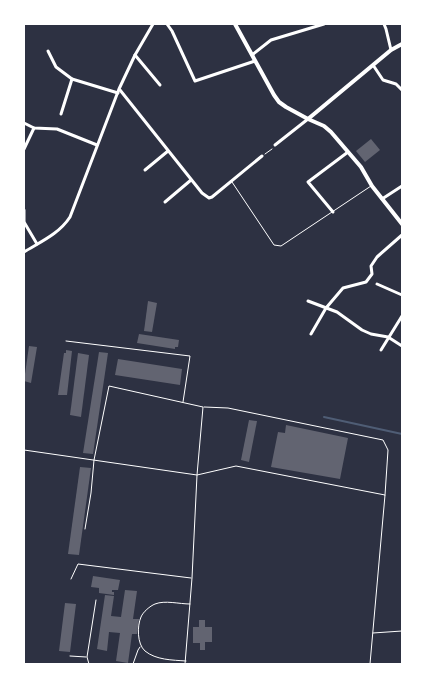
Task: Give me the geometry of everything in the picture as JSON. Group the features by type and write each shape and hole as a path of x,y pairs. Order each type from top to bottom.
{"street":[{"path":"24,252 59,231 70,217 119,91 135,55 153,24"},
{"path":"167,24 194,81 255,61"},
{"path":"235,24 279,102 324,126 331,132 361,167 372,186 402,224"},
{"path":"252,55 271,40 313,25 324,24"},
{"path":"384,24 391,50"},
{"path":"275,145 391,50 402,44"},
{"path":"48,51 56,67 72,79 119,91 205,197 212,197 262,156"},
{"path":"135,55 160,85"},
{"path":"373,66 383,80 396,84 402,90"},
{"path":"61,114 72,79"},
{"path":"24,123 34,128 57,129 97,145"},
{"path":"24,149 34,128"},
{"path":"145,170 168,150"},
{"path":"333,212 308,182 348,152"},
{"path":"165,202 191,180"},
{"path":"382,199 402,186"},
{"path":"24,210 24,222 37,244"},
{"path":"311,334 326,308 343,288 366,282 372,274 371,266 377,257 402,235"},
{"path":"377,284 402,295"},
{"path":"308,300 337,312 362,330 371,334 388,337 402,346"},
{"path":"381,350 402,316"}],"lane":[{"path":"231,181 274,245 282,246 372,186"},
{"path":"66,341 190,356 183,403"},
{"path":"85,529 94,460 109,386 203,407 228,408 383,440 388,450 370,664"},
{"path":"185,664 203,407"},
{"path":"24,450 197,475 236,466 385,496"},
{"path":"71,579 78,564 192,578"},
{"path":"89,664 87,657 96,600"},
{"path":"186,661 150,654 141,646 138,635 141,618 147,609 156,603 190,604"},
{"path":"373,633 402,631"},
{"path":"134,664 141,646"},
{"path":"70,656 87,657"}],"path":[{"path":"262,156 275,145"}],"building":[{"path":"371,139 380,150 365,162 356,151"},
{"path":"148,301 157,303 152,332 144,331"},
{"path":"139,334 179,340 178,347 175,347 175,349 137,343"},
{"path":"29,346 37,347 31,383 24,381"},
{"path":"66,350 72,351 67,395 58,395 64,353 66,353"},
{"path":"99,352 108,353 93,454 83,453"},
{"path":"78,353 89,355 81,417 70,415"},
{"path":"118,359 182,369 180,385 115,375"},
{"path":"249,420 257,421 249,462 241,460"},
{"path":"286,425 348,438 340,479 271,467 278,432 285,433"},
{"path":"80,467 91,468 79,555 68,554"},
{"path":"93,576 120,580 118,590 112,590 114,595 99,593 99,588 91,587"},
{"path":"125,590 137,591 133,619 139,619 137,634 132,634 128,663 116,661 120,633 109,632 107,651 97,649 105,595 114,596 111,616 121,617"},
{"path":"65,603 76,604 70,652 59,651"},
{"path":"199,620 205,620 205,627 212,627 212,642 205,642 205,650 200,650 200,643 193,643 193,627 199,627"}],"waterway":[{"path":"324,417 402,434"}]}
